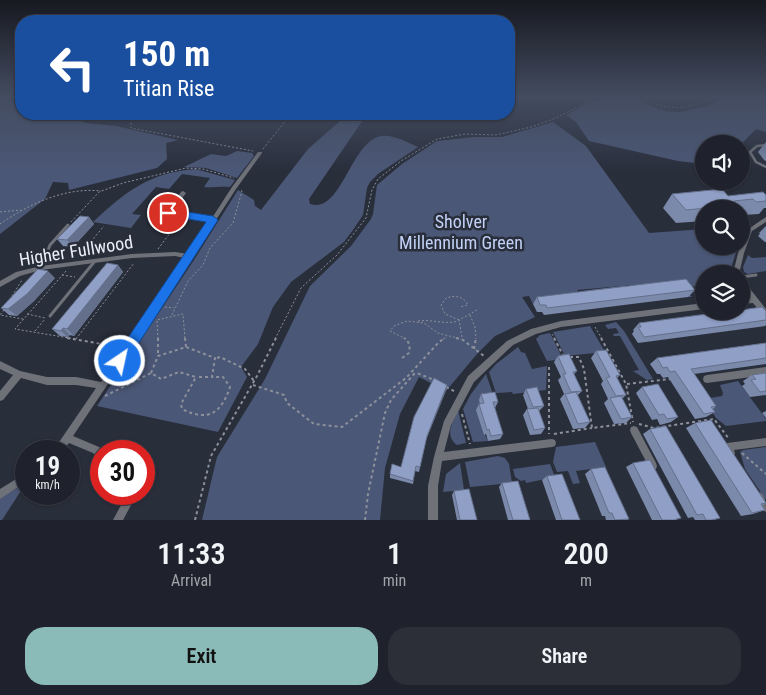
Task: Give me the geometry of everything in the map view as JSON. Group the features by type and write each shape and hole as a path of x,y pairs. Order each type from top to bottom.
{"street":[{"path":"90,447 68,438 157,306 188,256 260,153"},
{"path":"183,193 168,213 213,220"},
{"path":"738,265 750,230 766,219"},
{"name":"Higher Fullwood","path":"0,284 18,274 41,268 140,256 175,254 188,256"},
{"path":"750,296 766,314"},
{"path":"433,520 433,486 438,456 447,424 471,379 490,361 522,336 548,328 591,320 695,307"},
{"path":"0,365 19,374 47,381 76,381 103,386"},
{"path":"707,379 766,371"},
{"path":"0,397 19,374"},
{"path":"633,426 656,471"},
{"path":"737,462 727,447 766,442"},
{"path":"438,456 552,443"},
{"path":"0,494 15,484"},
{"path":"756,492 766,507"},
{"path":"118,520 126,505"}],"lane":[{"path":"766,145 758,145 752,148 750,152 756,162 766,167"},
{"path":"41,268 50,245 68,225"},
{"path":"50,316 96,260"},
{"path":"750,276 756,275"}],"path":[{"path":"131,122 131,128 136,130 260,153 285,122"},
{"path":"194,520 210,456 255,381 301,288 337,255 366,218 372,190 378,179 401,160 437,139 465,134 496,135 544,122"},
{"path":"68,225 101,191 123,183 186,168 203,169 240,181"},
{"path":"172,316 174,308 179,303 188,282 203,265 210,248 233,223 242,191 234,188"},
{"path":"0,224 22,210 71,192 90,189 101,191"},
{"path":"0,212 22,210"},
{"path":"157,255 158,248 183,215"},
{"path":"104,226 15,329 128,349"},
{"path":"76,340 140,256"},
{"path":"10,300 28,271"},
{"path":"62,275 81,278"},
{"path":"459,320 446,315 441,305 446,298 457,295 462,297 468,305 460,307"},
{"path":"157,306 174,308"},
{"path":"5,308 0,315 23,319"},
{"path":"402,358 409,354 411,346 409,341 390,331 394,326 407,321 426,319 449,324 477,310"},
{"path":"27,314 46,318"},
{"path":"96,395 110,394 151,373 158,356 157,320 183,314 186,347"},
{"path":"469,314 476,342 474,349"},
{"path":"34,332 50,316"},
{"path":"459,320 463,340"},
{"path":"591,320 626,384 633,426"},
{"path":"418,321 447,337 462,337"},
{"path":"548,328 564,358 579,357 584,368 592,428"},
{"path":"252,385 284,395 287,403 314,424 342,427 406,378 439,342 447,337"},
{"path":"458,338 459,341 463,340 490,361"},
{"path":"158,356 186,347 215,358 220,357 240,366 255,381"},
{"path":"212,377 215,358"},
{"path":"549,367 549,435 592,428 633,426 654,428 714,419 734,446 766,474"},
{"path":"151,373 161,379 179,372 196,377 223,377 230,387 222,406 217,412 204,416 182,409 181,404 191,390 196,377"},
{"path":"365,520 368,494 385,413 391,400 417,373 436,380"},
{"path":"626,384 670,379"},
{"path":"441,384 461,396"},
{"path":"456,405 462,411 472,452"}],"green space":[{"path":"0,122 84,122 116,126 178,140 166,143 167,159 157,168 69,190 68,183 53,182 45,199 0,234"},
{"path":"339,122 361,122 309,199 310,204 321,204 330,198 338,188 361,151 370,141 381,136 390,136 418,147 378,174 370,182 367,188 363,215 344,242 291,282 273,307 258,344 241,367 247,377 218,432 97,406 238,190 254,200 255,206 261,210 308,149"},
{"name":"Sholver Millennium Green","path":"553,122 586,146 649,233 695,230 695,255 735,255 732,265 695,265 695,286 690,287 683,279 678,279 692,297 688,297 680,287 634,292 630,285 626,285 631,292 584,298 581,291 622,286 577,290 581,298 533,304 529,296 522,297 535,317 495,336 446,391 419,377 400,414 385,468 380,520 202,520 217,457 265,379 310,286 351,246 371,219 377,185 402,164 437,141 474,137 502,137"},
{"path":"576,122 766,122 766,132 756,129 750,135 695,135 695,163 678,161 589,141"},
{"path":"237,151 252,153 254,156 237,178 206,168 184,167 211,154 226,156"},
{"path":"196,169 235,180 230,187 204,187 210,178 182,174 169,189 156,187 132,214 141,215 131,228 93,222 116,201 139,185 165,174"},
{"path":"748,255 752,258 766,257 766,271 750,274 750,265 744,265"},
{"path":"616,322 624,331 653,379 647,380 633,371 639,370 620,336 614,336 613,334 619,333 616,328 608,329 605,325"},
{"path":"590,326 605,352 565,356 553,332"},
{"path":"550,333 563,359 547,361 536,339 540,335"},
{"path":"518,347 521,352 525,353 532,369 547,366 546,390 513,394 512,392 496,393 489,372"},
{"path":"486,374 494,397 482,404 481,424 483,424 483,431 488,441 473,442 463,409 471,394"},
{"path":"738,381 766,421 726,426 716,418 704,399 722,396 723,393 720,385"},
{"path":"458,410 466,443 457,445 450,433"},
{"path":"595,442 606,467 576,471 580,483 573,484 568,471 557,472 553,462 556,447"},
{"path":"766,447 766,500 745,469 740,452"},
{"path":"498,456 505,458 509,464 512,483 470,487 465,462"},
{"path":"460,463 464,490 443,492 446,474"},
{"path":"550,464 555,477 526,483 525,480 521,481 515,477 513,469"},
{"path":"15,489 15,500 2,520 0,520 0,498"}],"building":[{"path":"723,190 728,196 763,192 766,195 766,201 756,202 753,199 695,200 695,209 686,210 672,194"},
{"path":"80,216 89,217 67,240 57,239"},
{"path":"107,263 118,265 67,329 63,328 61,331 52,329"},
{"path":"38,269 48,271 27,294 8,309 1,308"},
{"path":"686,279 695,290 547,308 546,305 540,305 537,297"},
{"path":"762,307 766,311 766,320 644,337 638,327 641,327 639,323 695,316 695,320 750,320 750,309"},
{"path":"766,343 766,358 691,369 716,406 711,407 715,412 704,414 675,371 670,372 667,367 663,368 657,358"},
{"path":"606,350 620,375 616,376 626,395 616,396 606,378 610,377 596,351"},
{"path":"569,354 577,371 573,372 582,391 571,392 563,374 566,374 558,356"},
{"path":"766,373 766,391 760,392 751,380 756,379 752,375"},
{"path":"434,378 447,385 427,436 420,467 416,466 413,481 390,474 392,464 401,467 414,417"},
{"path":"658,384 678,417 667,419 664,414 659,415 642,387"},
{"path":"537,387 544,406 533,407 526,389"},
{"path":"495,392 498,402 493,402 503,434 491,436 489,429 487,430 479,404 484,403 481,394"},
{"path":"576,392 590,422 578,424 565,394"},
{"path":"621,396 632,417 621,419 610,398"},
{"path":"538,408 545,428 534,430 527,409"},
{"path":"711,420 766,503 761,504 765,510 752,513 695,423"},
{"path":"666,426 720,518 706,520 703,514 697,515 650,429"},
{"path":"650,460 681,518 662,520 633,463"},
{"path":"605,467 629,519 615,520 612,513 609,513 591,469"},
{"path":"562,474 580,520 562,520 547,476"},
{"path":"518,481 530,520 513,520 502,483"},
{"path":"469,489 477,520 460,520 454,491"}],"route":[{"path":"120,361 213,220 168,213"}]}
